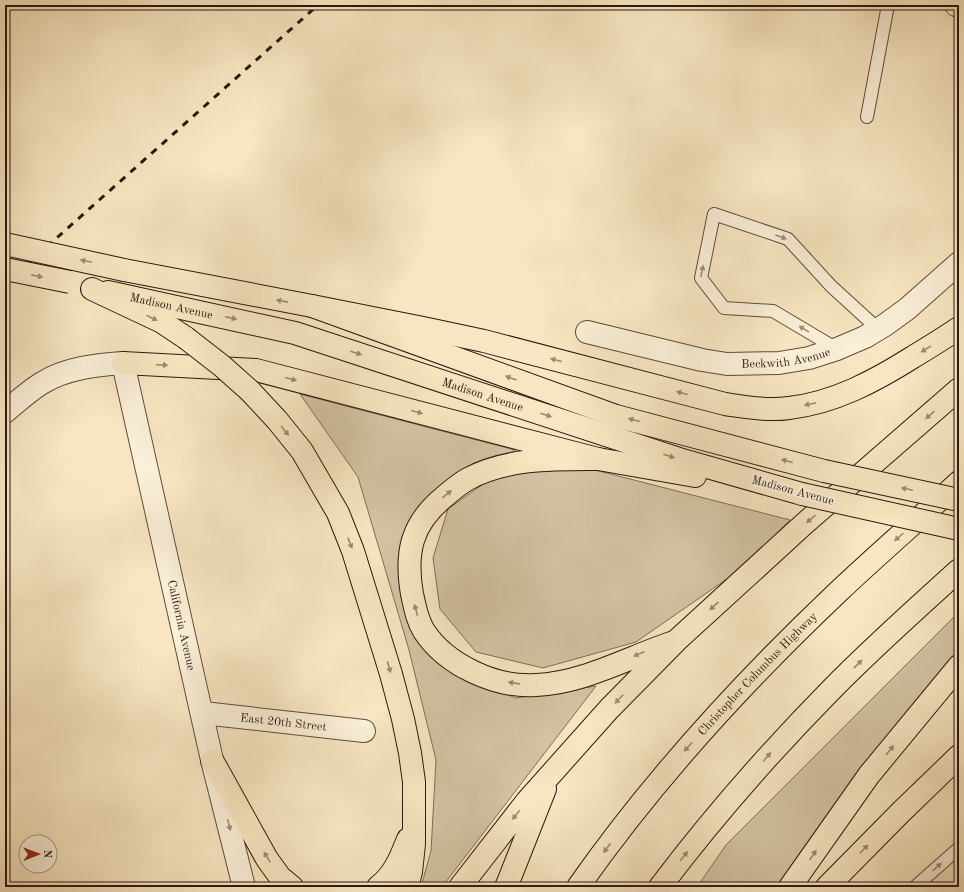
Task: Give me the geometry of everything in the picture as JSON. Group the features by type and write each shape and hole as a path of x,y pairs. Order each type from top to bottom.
{"main road":[{"name":"Madison Avenue","path":"5,244 124,270 312,306 616,416 824,471 959,500"},
{"name":"Madison Avenue","path":"5,269 70,282 92,289 219,315 295,333 671,457 802,494 959,529"},
{"path":"92,289 162,322 186,338 222,366 250,391 277,420 302,452 338,513 353,551 391,674 410,752 414,782 414,844 411,872 407,887"},
{"path":"312,306 484,341 725,404 749,408 788,408 814,404 837,397 886,373 959,328"},
{"path":"123,363 256,370 598,459 802,494"},
{"path":"460,887 527,801 609,709 676,641 804,524 959,389"},
{"path":"598,459 544,459 491,469 468,480 437,502 425,514 416,529 412,546 409,562 410,580 416,614 430,639 448,656 481,676 515,684 535,686 554,684 574,679 676,641"},
{"name":"Christopher Columbus Highway","path":"578,887 632,815 680,756 732,699 838,592 959,482"},
{"path":"660,887 716,816 772,751 887,635 959,570"},
{"path":"790,887 869,776 959,666"},
{"path":"827,887 906,806 959,756"},
{"path":"212,760 267,859 280,877 292,887"},
{"path":"506,887 550,775"},
{"path":"378,887 396,867 408,839 414,812"}],"street":[{"name":"Beckwith Avenue","path":"587,332 702,360 727,364 779,363 809,358 837,349 865,337 878,329 907,309 959,263"},
{"path":"5,412 43,382 67,372 96,365 123,363"},
{"name":"California Avenue","path":"123,363 203,713 212,760 244,887"},
{"name":"East 20th Street","path":"203,713 364,731"}],"lane":[{"path":"867,117 888,5"},
{"path":"837,349 773,311 724,308 701,278 714,214 788,239 831,286 878,329"},
{"path":"915,887 959,848"}],"shaded area":[{"path":"300,394 515,450 423,502 402,575 458,676 516,698 596,686 442,887 421,887 431,851 436,760 409,650 358,477"},
{"path":"550,467 595,470 790,520 737,572 636,642 543,668 476,652 440,609 433,558 448,509 490,479"},
{"path":"959,612 959,663 781,887 697,887 726,845"}],"railway":[{"path":"5,284 318,5"}]}
